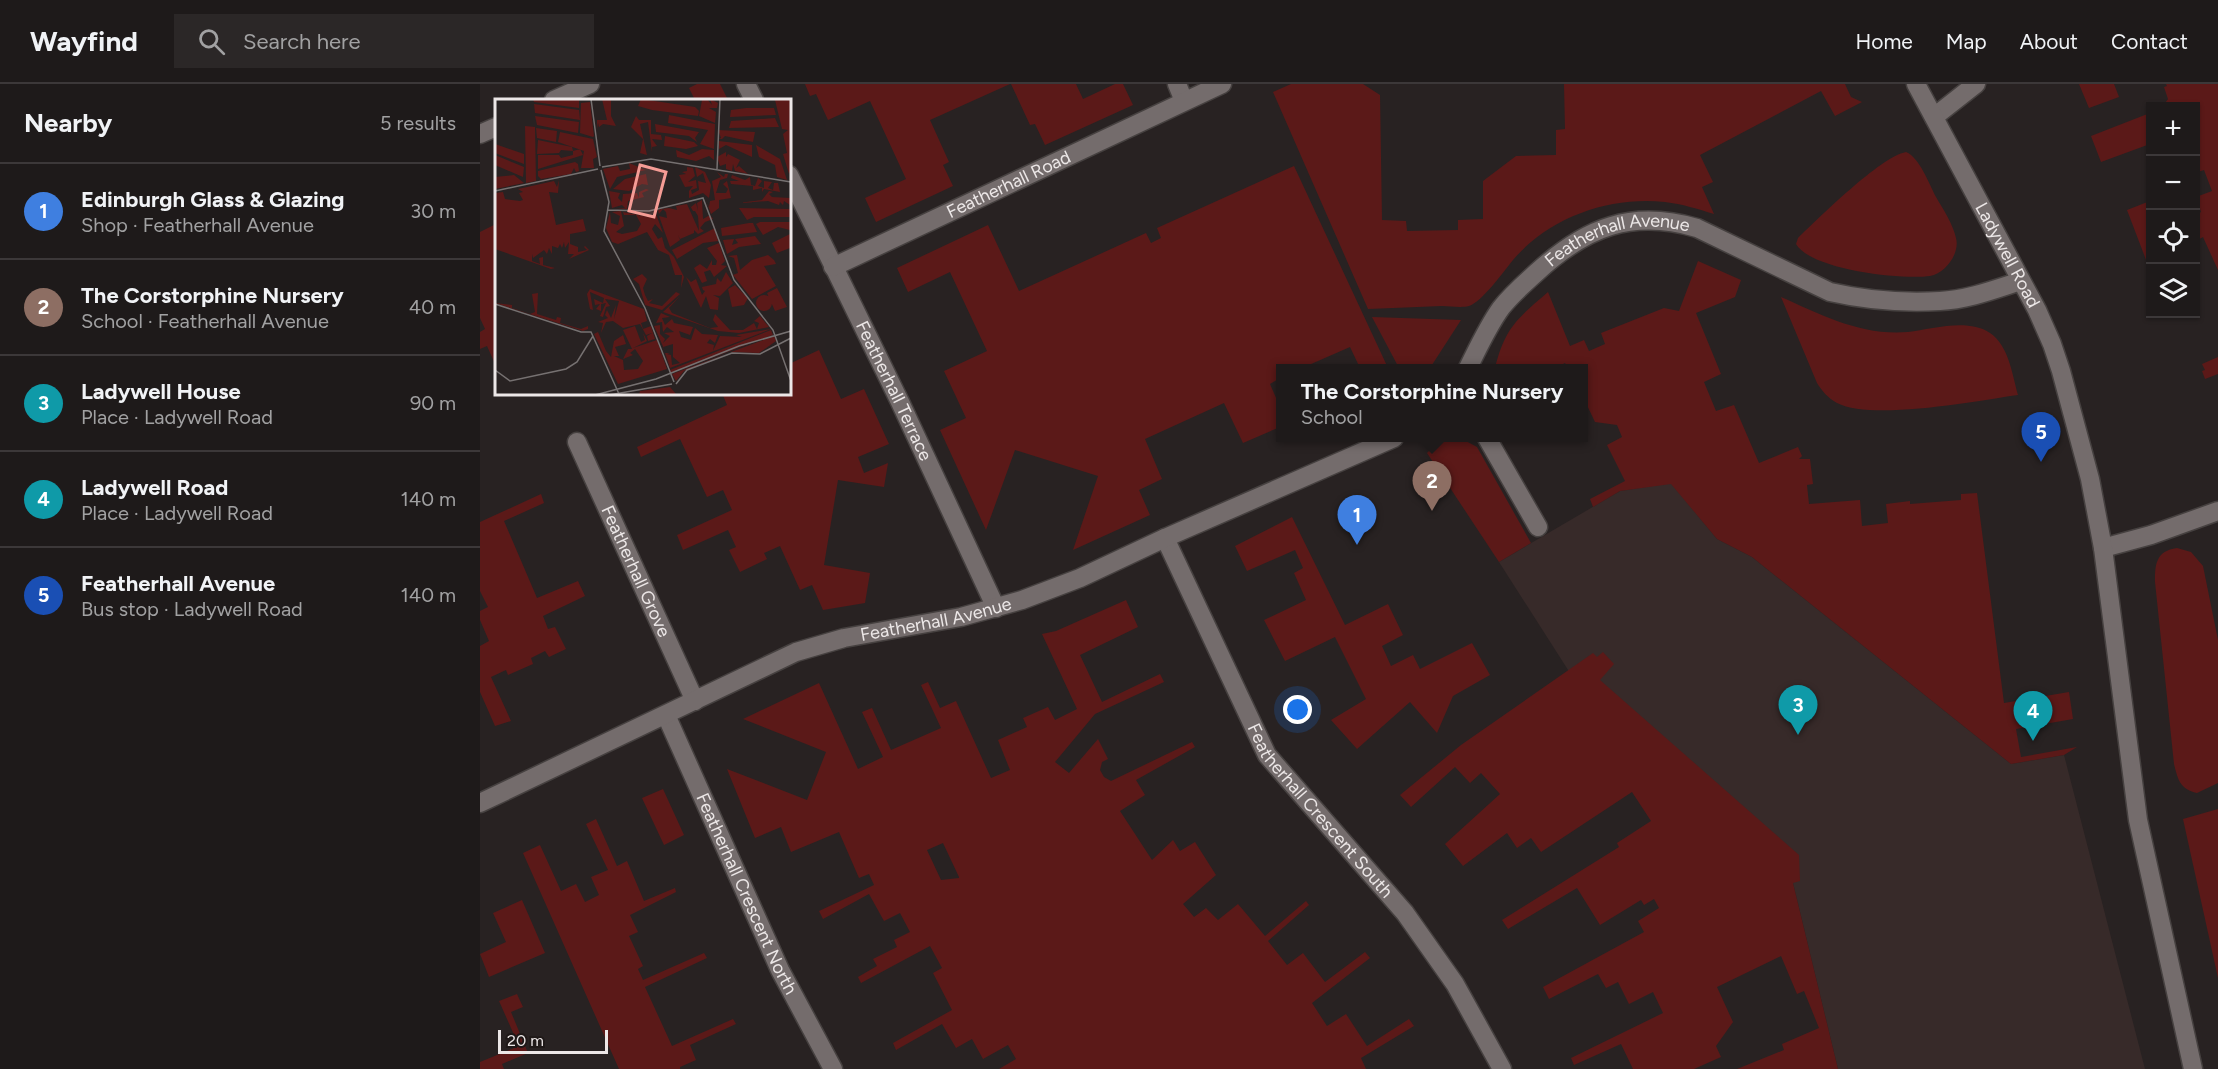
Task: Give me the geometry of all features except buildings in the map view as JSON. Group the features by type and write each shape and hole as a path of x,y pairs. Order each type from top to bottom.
{"street":[{"path":"556,99 590,84"},
{"path":"746,84 754,99"},
{"path":"1177,84 1184,101"},
{"name":"Featherhall Road","path":"833,267 1222,84"},
{"name":"Ladywell Road","path":"1916,84 2052,344 2079,432 2103,548 2138,820 2193,1069"},
{"path":"1934,117 1976,84"},
{"path":"480,134 495,127"},
{"name":"Featherhall Terrace","path":"790,177 900,402 996,608"},
{"name":"Featherhall Avenue","path":"1470,364 1490,324 1503,306 1552,259 1600,229 1634,220 1675,221 1697,228 1830,292 1853,298 1942,301 1989,291 2021,281"},
{"name":"Featherhall Grove","path":"577,442 695,701"},
{"name":"Featherhall Avenue","path":"480,803 813,646 996,608 1080,578 1165,538 1385,442"},
{"path":"1489,442 1538,527"},
{"path":"2103,548 2151,535 2218,511"},
{"name":"Featherhall Crescent South","path":"1165,538 1267,754 1405,913 1455,984 1502,1069"},
{"name":"Featherhall Crescent North","path":"666,715 780,970 833,1069"}],"shaded area":[{"path":"697,84 720,84 728,99 694,99 689,88"},
{"path":"805,84 1010,84 930,120 949,162 943,165 953,186 876,222 865,198 906,179 870,101 828,120 816,94 810,96"},
{"path":"1011,84 1076,84 1083,99 1115,84 1123,84 1133,105 1045,145 1035,124 1030,125"},
{"path":"1291,84 1363,84 1380,95 1382,220 1406,221 1407,231 1458,230 1458,220 1483,219 1483,181 1516,156 1556,155 1556,130 1565,129 1564,84 1845,84 1851,97 1862,102 1835,116 1821,91 1700,155 1713,182 1702,187 1714,214 1665,202 1623,202 1602,206 1562,221 1544,232 1513,260 1480,299 1469,306 1368,309 1273,92"},
{"path":"2079,84 2114,84 2119,97 2089,108"},
{"path":"2166,84 2218,84 2218,270 2203,237 2200,239 2200,196 2212,191 2204,170 2200,171 2200,102 2166,102 2168,99 2164,87 2167,86"},
{"path":"2146,115 2146,145 2101,162 2091,136"},
{"path":"1906,152 1920,165 1955,233 1956,250 1946,267 1936,274 1917,277 1858,271 1819,261 1805,253 1796,244 1798,238 1866,176 1895,156"},
{"path":"1294,166 1386,364 1358,364 1350,347 1311,364 1276,364 1276,380 1270,384 1276,398 1276,429 1243,443 1224,403 1145,439 1162,479 1139,490 1150,515 1073,550 1098,476 1015,450 986,530 940,430 966,418 944,371 987,351 950,272 908,292 897,268 988,225 1019,291 1146,233 1151,243 1161,238 1157,228"},
{"path":"2146,203 2146,260 2127,210"},
{"path":"495,224 495,364 487,346 480,349 480,332 485,329 480,318 480,232"},
{"path":"1698,261 1741,280 1735,297 1696,313 1721,374 1704,382 1716,411 1734,405 1759,463 1798,447 1802,456 1799,459 1810,459 1813,484 1807,485 1809,504 1860,500 1862,526 1888,523 1886,504 1961,500 1961,494 1977,493 2004,703 2069,692 2073,719 2016,729 2021,757 2077,747 2064,755 2011,764 1752,557 1717,539 1671,484 1620,491 1593,507 1590,499 1625,481 1607,445 1622,437 1617,425 1595,422 1588,407 1588,364 1496,364 1503,342 1514,324 1548,292 1570,346 1584,340 1589,351 1605,344 1601,333 1664,308 1679,311"},
{"path":"1781,297 1842,323 1874,331 1908,332 1961,325 1981,329 1990,333 2002,345 2018,395 1899,410 1853,408 1837,403 1825,394 1817,383"},
{"path":"1372,317 1461,320 1433,364 1397,364"},
{"path":"819,350 841,399 864,389 889,444 858,457 864,473 888,463 884,487 838,480 824,565 870,573 865,603 823,610 812,585 800,590 780,546 764,553 767,559 740,572 729,550 736,547 728,530 683,550 677,535 732,510 723,490 707,497 680,439 641,457 637,447 727,405 722,394 790,394 790,364"},
{"path":"2218,357 2218,374 2205,379 2202,364"},
{"path":"1468,442 1477,447 1531,543 1499,562 1427,453 1436,444"},
{"path":"1671,483 1717,539 1752,557 2011,764 2064,755 2145,1069 1838,1069 1793,883 1570,673 1499,562 1620,491"},
{"path":"541,494 544,503 504,521 537,598 578,581 585,596 543,616 548,629 555,627 566,649 549,657 545,651 531,658 533,664 508,675 506,670 491,677 511,721 495,726 480,692 480,646 489,641 480,620 480,611 488,607 480,591 480,522"},
{"path":"1292,517 1345,625 1388,604 1403,635 1382,646 1391,666 1413,655 1420,669 1472,643 1490,675 1453,696 1437,733 1410,702 1357,749 1331,720 1366,699 1335,637 1285,661 1264,620 1306,600 1294,573 1303,568 1295,550 1247,571 1235,546"},
{"path":"2177,548 2191,552 2203,566 2218,640 2218,783 2197,793 2183,786 2174,764 2155,582 2158,559 2165,552"},
{"path":"1126,600 1138,627 1080,655 1102,702 1160,674 1164,682 1095,714 1055,762 1069,773 1098,739 1108,759 1102,762 1100,770 1104,777 1111,781 1192,742 1195,747 1136,780 1145,795 1120,811 1152,860 1173,840 1180,851 1195,842 1216,875 1183,904 1194,917 1206,908 1218,920 1238,904 1265,936 1306,901 1309,905 1268,941 1287,965 1303,953 1325,982 1365,952 1370,958 1312,1003 1327,1026 1346,1014 1367,1046 1409,1019 1414,1026 1361,1058 1366,1069 999,1069 1016,1059 1008,1045 983,1059 972,1039 956,1048 942,1024 896,1050 893,1043 952,1010 933,973 942,968 930,946 861,983 858,977 877,966 873,959 897,947 894,940 910,932 900,913 884,921 869,894 823,919 819,911 874,885 869,874 859,878 839,832 791,852 781,827 755,838 727,769 807,800 826,752 743,719 819,683 858,769 883,757 862,712 872,708 891,750 941,728 921,685 928,682 940,708 956,701 991,778 1010,770 998,740 1027,727 1023,718 1048,707 1055,720 1077,709 1042,634 1056,631","holes":["943,843 959,878 941,880 927,850"]},
{"path":"1603,652 1614,664 1600,680 1799,855 1800,881 1793,883 1838,1069 1737,1069 1784,1050 1782,1044 1819,1028 1804,991 1797,994 1781,956 1717,987 1733,1022 1716,1046 1721,1057 1694,1069 1633,1069 1621,1044 1574,1065 1571,1058 1663,1013 1653,992 1629,1004 1618,982 1606,988 1598,974 1549,999 1543,987 1644,932 1638,921 1659,908 1654,899 1644,905 1641,900 1600,925 1577,888 1508,929 1502,920 1619,847 1617,843 1651,821 1632,792 1541,852 1531,838 1517,848 1507,833 1463,866 1445,844 1500,794 1481,773 1470,783 1455,767 1411,807 1400,795 1461,745 1593,653 1597,657"},
{"path":"663,789 684,835 664,845 642,798"},
{"path":"2218,809 2218,978 2183,819"},
{"path":"596,819 617,866 627,861 644,901 675,888 676,892 630,915 638,932 629,936 643,966 638,969 643,980 704,953 707,958 645,987 672,1046 733,1019 736,1024 690,1045 696,1060 680,1069 619,1069 523,853 540,845 561,891 576,884 585,902 599,895 591,877 608,870 586,824"},
{"path":"522,900 545,953 489,977 480,954 506,942 493,913"},
{"path":"517,994 523,1007 511,1012 528,1053 502,1064 504,1069 480,1069 480,1062 519,1046 499,1001"}],"place":[{"name":"Featherhall Avenue","path":"2041,462"},
{"name":"The Corstorphine Nursery","path":"1432,511"},
{"name":"Edinburgh Glass & Glazing","path":"1357,545"},
{"name":"Ladywell House","path":"1798,735"},
{"name":"Ladywell Road","path":"2033,741"}]}
